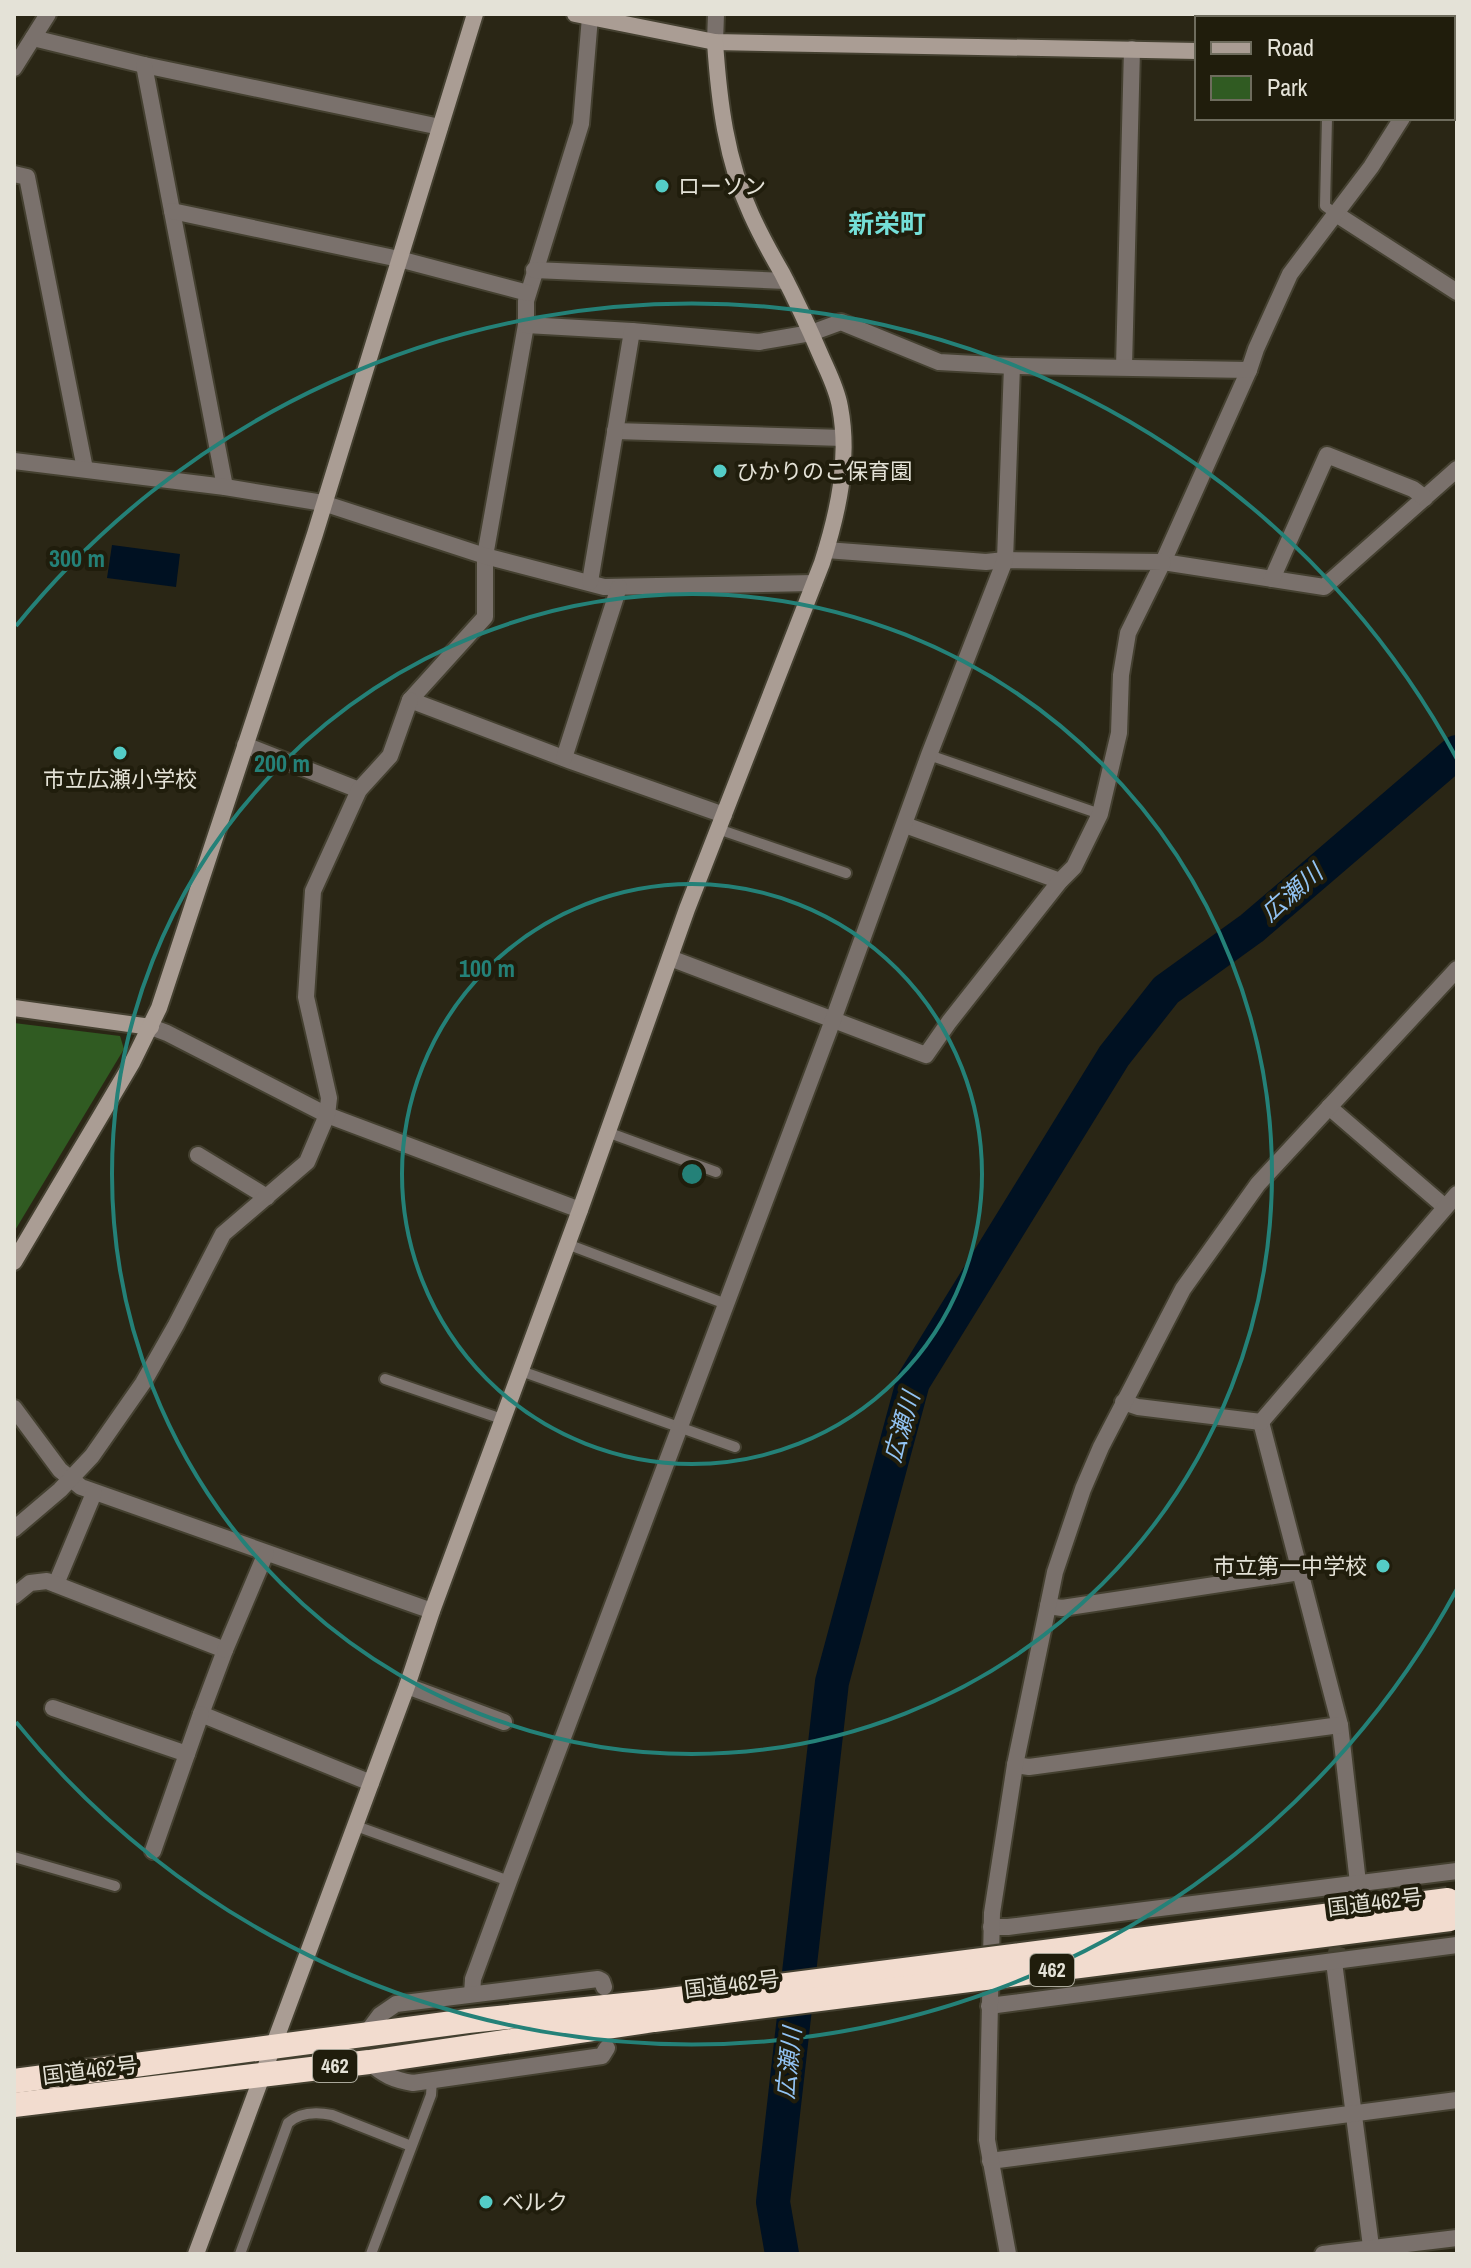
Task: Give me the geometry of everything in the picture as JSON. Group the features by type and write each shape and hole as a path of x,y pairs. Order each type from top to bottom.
{"highway":[{"name":"国道462号","path":"14,2105 369,2062 654,2011 1453,1909"},
{"name":"国道462号","path":"14,2081 468,2021 654,2011"}],"street":[{"path":"14,68 48,14"},
{"path":"14,1262 132,1063 159,1008 315,534 475,14"},
{"path":"196,2254 356,1826 670,958 835,522 841,489 843,438 840,406 832,379 811,333 750,214 731,158 719,96 716,14"},
{"path":"14,1529 92,1456 143,1383 223,1234 307,1162 327,1115 329,1098 306,997 313,891 359,790 390,756 410,700 485,617 485,556 526,325 528,293 581,124 582,16 631,20 715,42 1195,51"},
{"path":"33,38 144,65 440,127"},
{"path":"1124,367 1132,49"},
{"path":"144,65 225,487"},
{"path":"670,958 926,1055 1074,867 1100,814 1119,733 1121,675 1128,633 1163,562 1290,274 1371,167 1401,120"},
{"path":"14,174 27,177 85,469"},
{"path":"172,211 399,259 528,293"},
{"path":"1336,214 1457,292"},
{"path":"534,270 786,281"},
{"path":"526,325 759,342 811,333 841,322 939,362 1249,370"},
{"path":"590,582 632,331"},
{"path":"472,1994 473,1979 509,1881 833,1020 929,755 1005,560 1012,366"},
{"path":"615,431 843,438"},
{"path":"1272,579 1327,455 1413,489 1425,498"},
{"path":"14,461 225,487 323,503 485,556 604,587 814,583"},
{"path":"826,550 986,562 1163,562 1324,587 1457,469"},
{"path":"564,758 619,587"},
{"path":"410,700 721,822"},
{"path":"245,745 359,790"},
{"path":"905,825 1060,881"},
{"path":"1008,2254 987,2140 991,1927 1015,1765 1055,1572 1083,1489 1123,1402 1183,1289 1258,1184 1457,969"},
{"path":"14,1008 151,1027 327,1115 580,1210"},
{"path":"1329,1107 1445,1207"},
{"path":"198,1155 267,1197"},
{"path":"1261,1422 1457,1194"},
{"path":"1123,1402 1138,1407 1261,1422"},
{"path":"14,1408 60,1470 94,1493 432,1611"},
{"path":"1261,1422 1340,1725 1358,1883"},
{"path":"56,1584 94,1493"},
{"path":"153,1851 225,1650 266,1553"},
{"path":"1048,1606 1062,1608 1300,1572"},
{"path":"14,1596 30,1583 47,1581 225,1650"},
{"path":"407,1686 504,1722"},
{"path":"53,1708 187,1754"},
{"path":"201,1714 371,1783"},
{"path":"1015,1765 1029,1767 1340,1725"},
{"path":"991,1927 1457,1871"},
{"path":"989,2006 1457,1945"},
{"path":"1334,1962 1371,2251"},
{"path":"365,2035 380,2015 396,2004 598,1979 604,1987"},
{"path":"369,2062 382,2074 413,2083 602,2056 607,2048"},
{"path":"990,2161 1457,2100"},
{"path":"1323,2254 1371,2251 1457,2238"}],"lane":[{"path":"1327,120 1325,206 1336,214"},
{"path":"929,755 1100,814"},
{"path":"721,822 846,873"},
{"path":"607,1132 716,1172"},
{"path":"567,1244 726,1304"},
{"path":"521,1371 735,1447"},
{"path":"385,1379 502,1419"},
{"path":"356,1826 509,1881"},
{"path":"14,1857 115,1886"},
{"path":"371,2254 431,2095 432,2080"},
{"path":"240,2254 292,2119 300,2115 332,2115 411,2146"}],"green space":[{"path":"14,1023 120,1036 124,1049 14,1232"}],"water":[{"path":"112,545 180,554 176,587 107,578"}],"waterway":[{"name":"広瀬川","path":"782,2254 773,2202 832,1682 913,1382 1114,1056 1166,990 1252,928 1457,752"}],"tunnel":[{"path":"1334,1962 1358,1883"}],"place":[{"name":"ローソン","path":"662,186"},
{"name":"ひかりのこ保育園","path":"720,471"},
{"name":"市立広瀬小学校","path":"120,753"},
{"name":"市立第一中学校","path":"1383,1566"},
{"name":"ベルク","path":"486,2202"}],"district":[{"name":"新栄町","path":"887,224"}]}
